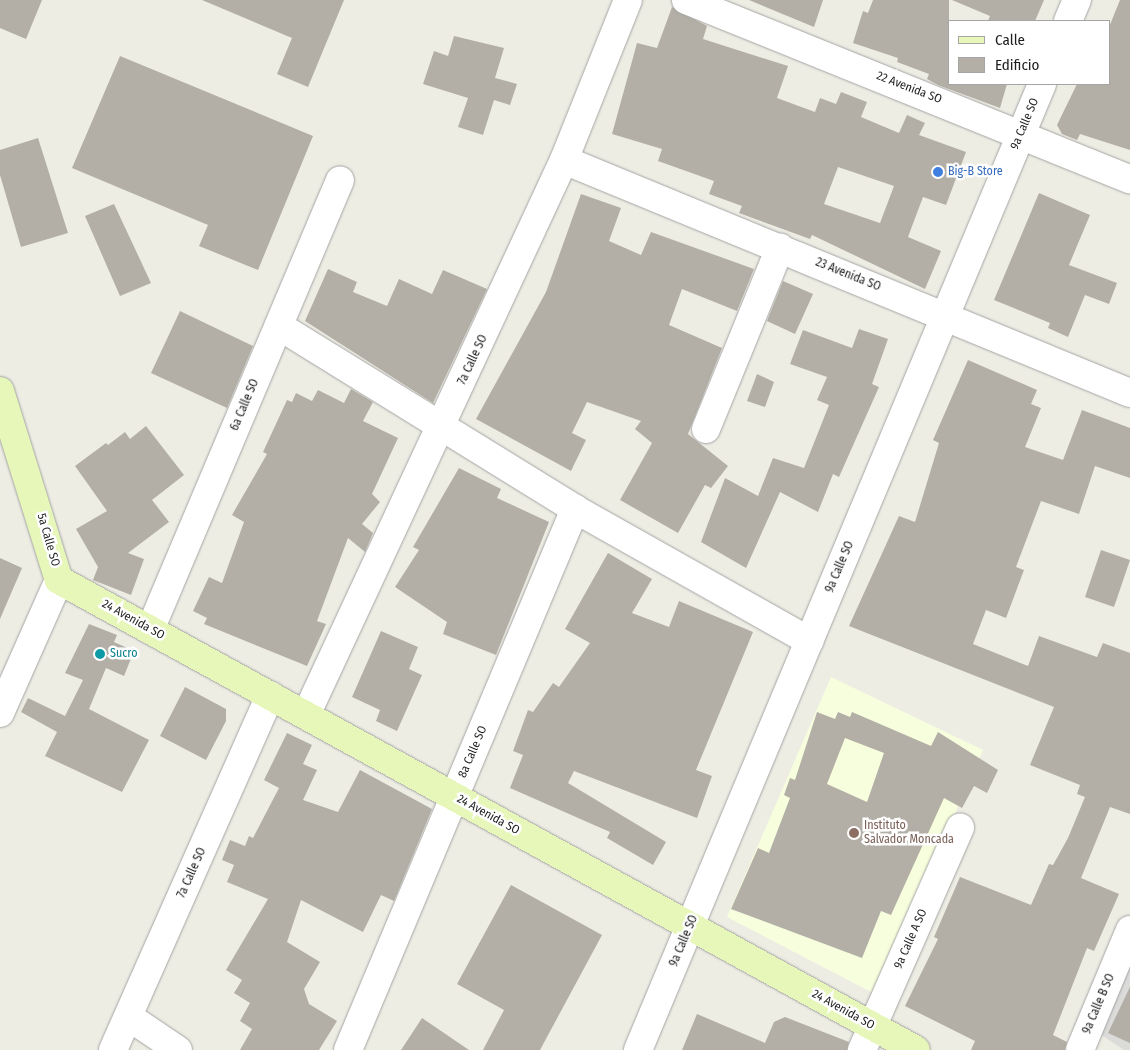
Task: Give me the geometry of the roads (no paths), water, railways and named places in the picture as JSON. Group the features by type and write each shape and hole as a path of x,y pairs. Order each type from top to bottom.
{"street":[{"name":"7a Calle SO","path":"306,715 564,160 628,0"},
{"name":"22 Avenida SO","path":"686,0 1022,132 1130,179"},
{"path":"1068,20 1076,0"},
{"name":"9a Calle SO","path":"638,1050 1042,85"},
{"name":"23 Avenida SO","path":"564,160 945,315 1130,393"},
{"name":"6a Calle SO","path":"150,630 340,180"},
{"path":"706,429 780,248"},
{"path":"278,326 575,509 809,642"},
{"name":"5a Calle SO","path":"0,391 59,580 0,713"},
{"name":"8a Calle SO","path":"348,1050 575,509"},
{"name":"24 Avenida SO","path":"59,580 690,926 867,1038 916,1050"},
{"name":"7a Calle SO","path":"113,1050 270,695"},
{"name":"9a Calle A SO","path":"867,1038 960,828"},
{"name":"9a Calle B SO","path":"1080,1050 1130,930"},
{"path":"128,1017 178,1050"}],"place":[{"name":"Big-B Store","path":"938,172"},
{"name":"Sucro","path":"100,654"},
{"name":"Instituto Salvador Moncada","path":"854,833"}]}
